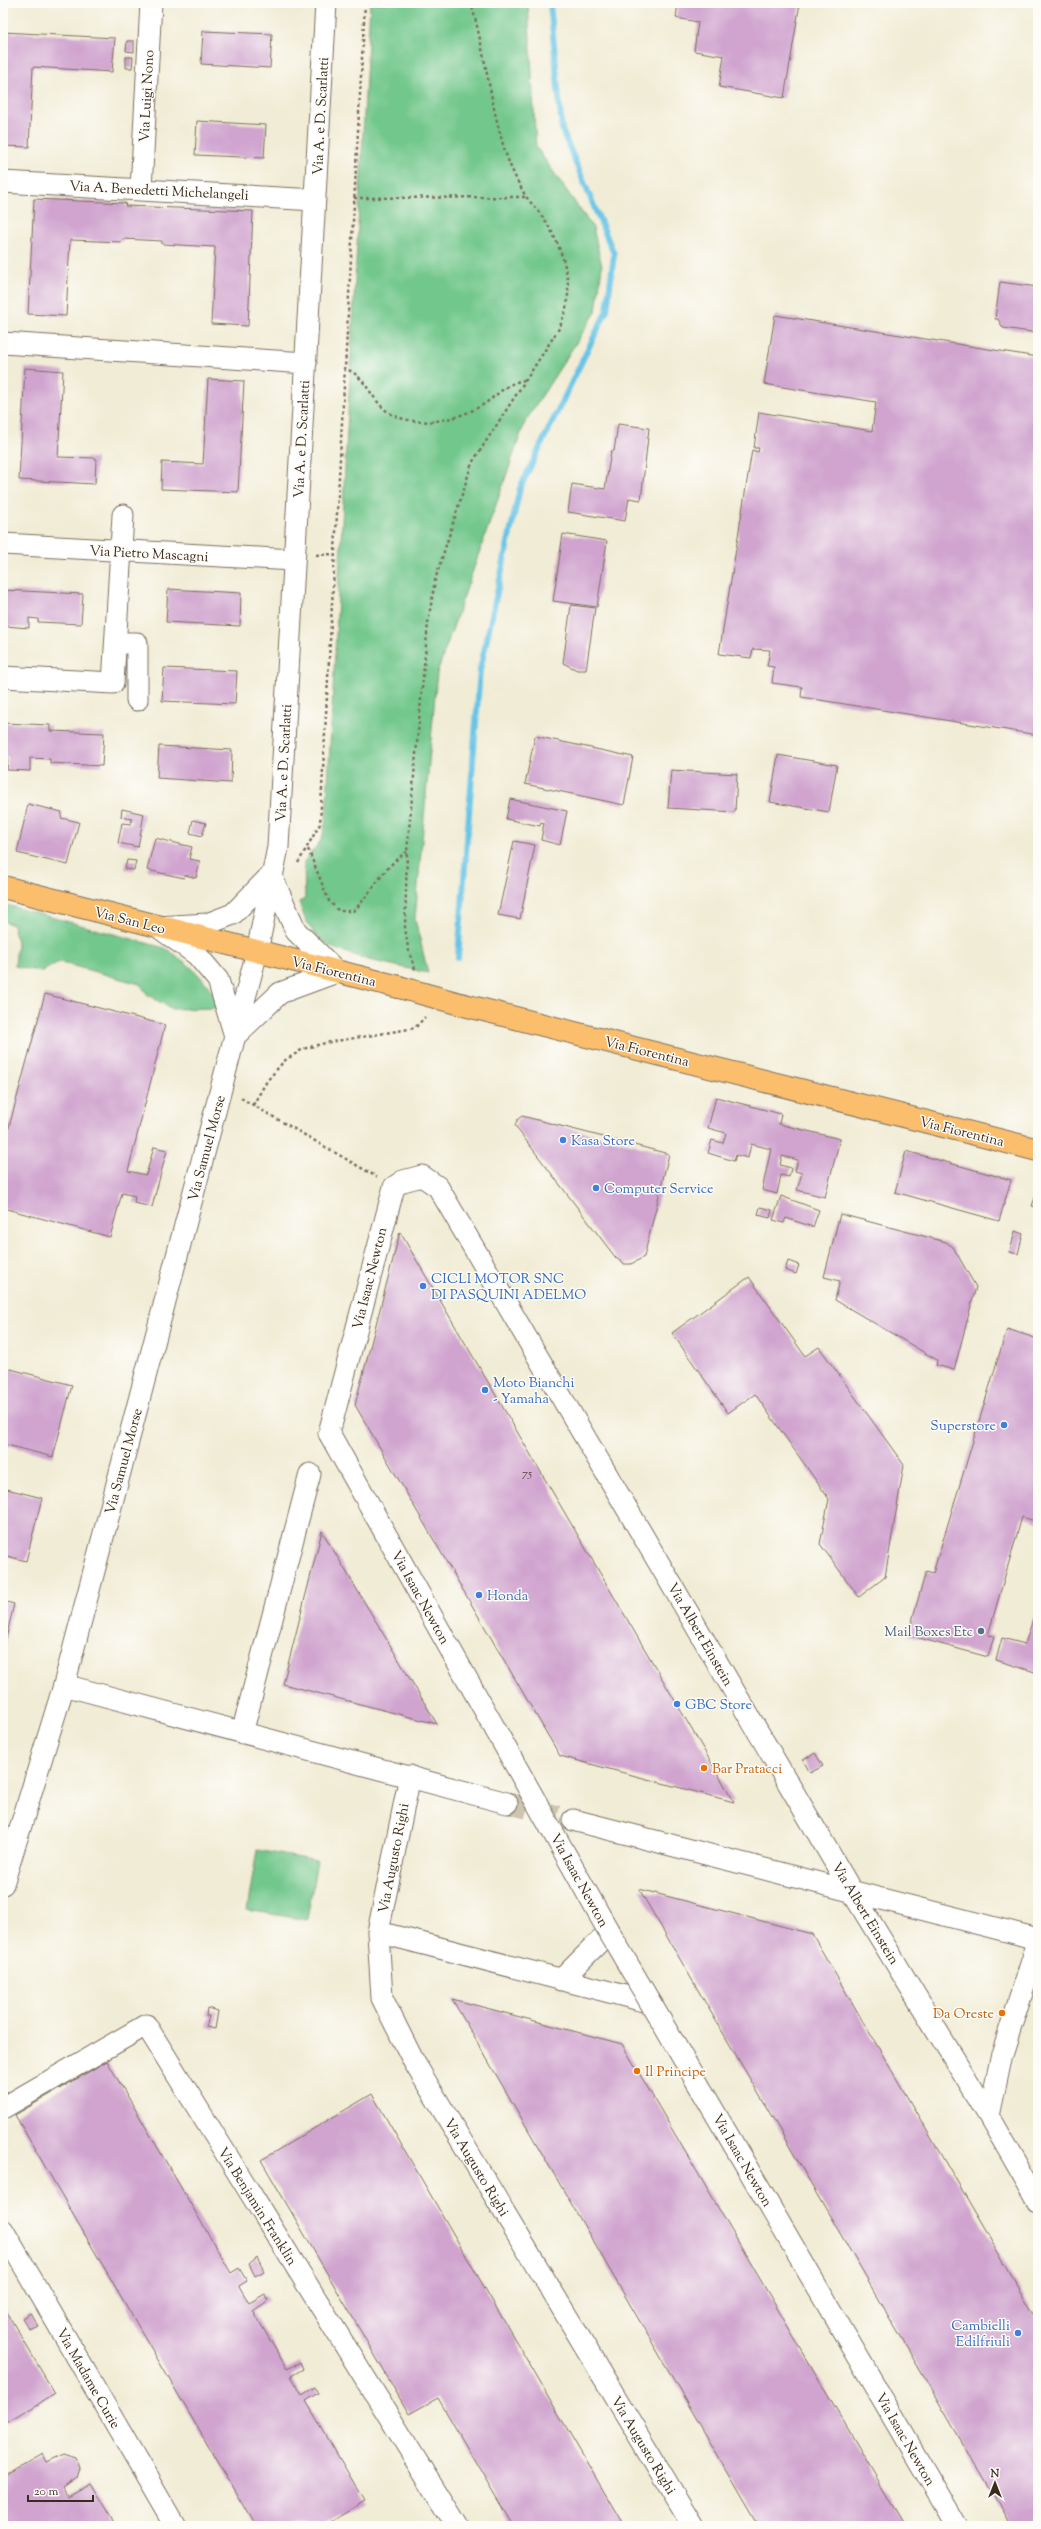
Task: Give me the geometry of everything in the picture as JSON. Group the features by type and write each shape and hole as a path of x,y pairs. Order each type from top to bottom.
{"main road":[{"name":"Via San Leo","path":"3,887 257,952"},
{"name":"Via Fiorentina","path":"257,952 1038,1150"}],"street":[{"name":"Via Luigi Nono","path":"141,189 151,3"},
{"name":"Via A. e D. Scarlatti","path":"257,952 271,875 278,846 326,3"},
{"name":"Via A. Benedetti Michelangeli","path":"3,182 315,200"},
{"path":"3,343 306,363"},
{"path":"3,677 113,683 123,515"},
{"name":"Via Pietro Mascagni","path":"3,544 121,552 294,560"},
{"path":"116,643 138,643 137,700"},
{"name":"Via A. e D. Scarlatti","path":"158,927 207,924 234,914 271,875"},
{"path":"158,927 197,955 218,980 235,1036 280,994 337,972 296,931 271,875"},
{"name":"Via Samuel Morse","path":"3,1884 64,1685 257,952"},
{"name":"Via Albert Einstein","path":"391,1196 402,1180 422,1176 438,1187 851,1890 990,2116 1038,2201"},
{"name":"Via Isaac Newton","path":"391,1196 329,1433 610,1932 957,2526"},
{"path":"242,1733 310,1474"},
{"path":"64,1685 507,1803"},
{"name":"Via Augusto Righi","path":"410,1776 378,1932 382,1998 414,2062 693,2526"},
{"path":"573,1820 851,1890 1038,1940 1002,2054 990,2116"},
{"path":"378,1932 652,2003"},
{"path":"561,1980 610,1932"},
{"name":"Via Benjamin Franklin","path":"3,2108 146,2025 457,2526"},
{"name":"Via Madame Curie","path":"3,2230 175,2526"}],"path":[{"path":"297,870 298,863 308,848 320,824 343,368 365,3"},
{"path":"419,973 408,948 405,927 407,852 428,623 435,580 472,463 560,326 567,302 566,273 556,242 544,219 526,197 515,178 506,152 484,67 480,34 471,3"},
{"path":"354,198 526,197"},
{"path":"343,368 354,371 378,403 393,415 413,422 438,420 463,415 486,402 514,381 526,380"},
{"path":"308,848 329,901 339,911 353,912 362,903 396,857 407,852"},
{"path":"253,1105 267,1081 284,1061 303,1049 326,1043 415,1028 425,1017 426,1010"},
{"path":"222,1086 391,1196"}],"green space":[{"path":"370,3 528,3 536,147 593,228 602,266 596,312 525,422 437,673 415,919 428,973 369,960 330,947 315,934 305,919 299,902 305,899 304,862 322,839 326,820"},
{"path":"3,904 165,948 182,960 204,981 220,1008 172,1009 148,995 140,984 59,962 41,972 15,966 17,943 13,925 3,921"},
{"path":"257,1850 317,1861 307,1920 247,1910"}],"building":[{"path":"678,3 800,3 784,98 719,87 724,56 694,51 698,22 676,18"},
{"path":"203,31 272,34 270,68 201,64"},
{"path":"3,32 115,38 112,72 33,67 29,147 3,146"},
{"path":"127,41 134,41 134,52 126,51"},
{"path":"126,57 133,57 132,68 126,68"},
{"path":"197,121 266,125 264,158 195,155"},
{"path":"34,199 126,203 125,206 253,211 248,326 211,324 215,247 162,244 162,241 123,239 122,242 70,240 66,316 28,314"},
{"path":"1000,282 1038,287 1038,333 1003,328 998,319 995,319"},
{"path":"775,315 1038,357 1038,735 801,697 802,687 772,683 774,667 767,666 770,650 753,649 751,658 719,654 752,450 758,452 759,448 754,448 759,412 872,431 876,402 764,384"},
{"path":"25,368 63,371 58,457 96,458 95,484 19,480"},
{"path":"208,379 244,381 238,492 161,489 162,462 203,464"},
{"path":"618,424 649,428 641,500 629,498 625,521 568,512 572,484 605,489 611,451 614,451"},
{"path":"563,534 607,541 597,607 553,601"},
{"path":"168,589 241,593 240,626 166,622"},
{"path":"3,590 83,594 81,624 38,622 38,619 29,618 29,628 5,626"},
{"path":"571,605 595,608 586,670 577,670 563,663"},
{"path":"164,668 237,671 235,704 162,701"},
{"path":"3,723 50,725 50,731 104,733 102,766 50,763 50,759 30,758 30,771 7,770 8,757 3,756"},
{"path":"535,736 633,757 624,805 525,784"},
{"path":"159,746 232,750 231,783 157,778"},
{"path":"778,755 837,765 829,812 770,802"},
{"path":"671,770 737,774 735,812 668,808"},
{"path":"510,799 567,811 560,845 541,840 544,823 541,822 540,826 506,819"},
{"path":"28,804 62,812 61,818 79,822 68,865 17,853"},
{"path":"122,809 144,814 138,847 118,843 122,823 131,824 132,819 121,817"},
{"path":"193,820 206,823 202,836 190,833"},
{"path":"155,838 192,847 189,859 200,861 196,878 185,875 184,878 147,870"},
{"path":"514,841 535,845 520,919 498,915"},
{"path":"127,860 136,861 134,870 125,869"},
{"path":"45,994 165,1025 128,1171 146,1175 154,1147 167,1150 152,1207 134,1203 135,1196 122,1193 110,1237 3,1208 3,1149"},
{"path":"716,1097 781,1114 779,1124 840,1139 825,1197 797,1190 802,1173 795,1171 798,1160 782,1156 780,1165 791,1168 789,1177 781,1175 777,1194 762,1190 771,1149 751,1144 748,1158 736,1155 734,1161 708,1153 712,1140 723,1143 726,1133 708,1128"},
{"path":"522,1116 669,1154 644,1257 631,1264 624,1264 616,1258 518,1130 515,1125 518,1119"},
{"path":"906,1151 1011,1180 999,1221 895,1192"},
{"path":"1038,1189 1038,1207 1032,1206"},
{"path":"781,1196 819,1210 813,1227 786,1218 784,1223 773,1220"},
{"path":"760,1207 772,1210 770,1218 758,1215"},
{"path":"840,1214 946,1242 953,1247 976,1287 954,1370 936,1365 937,1360 835,1300 840,1281 824,1277"},
{"path":"1015,1231 1023,1234 1018,1254 1010,1252"},
{"path":"400,1232 734,1802 560,1756 355,1405"},
{"path":"788,1261 799,1265 796,1274 785,1270"},
{"path":"749,1277 805,1356 819,1347 904,1465 885,1577 859,1597 820,1544 829,1499 755,1394 728,1413 672,1333"},
{"path":"1007,1329 1038,1339 1038,1522 1022,1517 988,1635 994,1636 988,1657 908,1635 926,1571 933,1573"},
{"path":"3,1367 72,1385 53,1457 3,1444"},
{"path":"3,1488 42,1498 26,1561 3,1555"},
{"path":"322,1531 437,1724 283,1684"},
{"path":"3,1601 14,1604 4,1647 3,1646"},
{"path":"1035,1613 1038,1614 1038,1673 996,1660 1002,1638 1025,1644"},
{"path":"815,1753 823,1766 810,1773 803,1760"},
{"path":"639,1889 812,1934 1038,2321 1038,2526 1011,2526"},
{"path":"452,1999 622,2044 905,2526 759,2526"},
{"path":"207,2008 218,2011 215,2029 206,2027 209,2016 206,2016"},
{"path":"107,2061 231,2273 239,2268 247,2281 239,2286 249,2303 265,2294 269,2300 253,2311 287,2369 300,2362 303,2369 291,2376 302,2395 315,2387 319,2393 306,2401 365,2502 324,2526 255,2526 15,2115"},
{"path":"372,2094 624,2526 513,2526 438,2398 409,2414 261,2160"},
{"path":"257,2257 264,2271 255,2276 249,2264"},
{"path":"3,2306 55,2394 3,2425"},
{"path":"30,2313 38,2326 30,2330 22,2318"},
{"path":"43,2454 47,2462 64,2454 76,2458 80,2468 77,2478 63,2488 67,2496 90,2483 116,2526 3,2526 3,2477"}],"waterway":[{"path":"458,958 480,670 520,488 607,310 614,254 562,130 550,3"}],"tunnel":[{"path":"507,1803 573,1820"}],"place":[{"name":"Kasa Store","path":"563,1140"},
{"name":"Computer Service","path":"596,1188"},
{"name":"CICLI MOTOR SNC DI PASQUINI ADELMO","path":"423,1286"},
{"name":"Moto Bianchi - Yamaha","path":"485,1390"},
{"name":"Superstore","path":"1004,1425"},
{"name":"Honda","path":"479,1595"},
{"name":"Mail Boxes Etc","path":"981,1631"},
{"name":"GBC Store","path":"677,1704"},
{"name":"Bar Pratacci","path":"704,1768"},
{"name":"Da Oreste","path":"1002,2013"},
{"name":"Il Principe","path":"637,2071"},
{"name":"Cambielli Edilfriuli","path":"1018,2333"}]}
